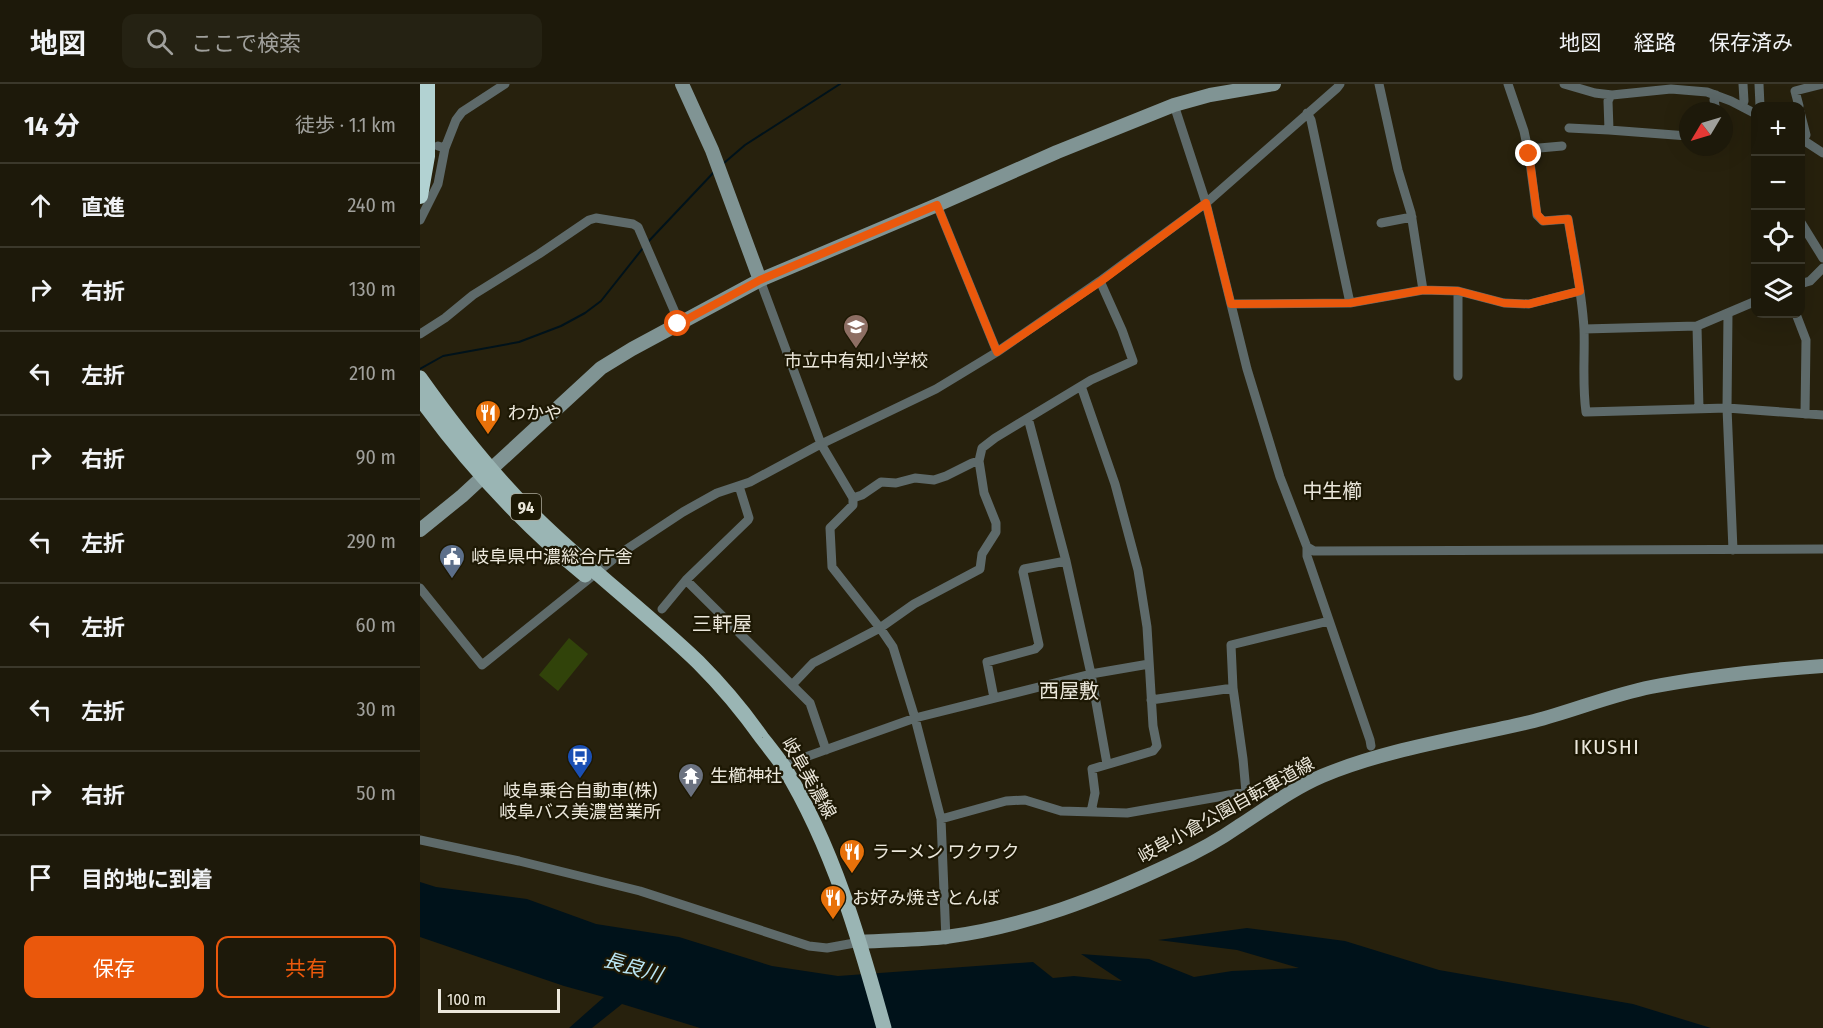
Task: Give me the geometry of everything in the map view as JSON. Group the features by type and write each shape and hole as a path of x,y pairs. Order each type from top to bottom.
{"highway":[{"path":"420,196 428,147 427,84"}],"main road":[{"name":"岐阜美濃線","path":"420,378 487,473"},
{"name":"岐阜美濃線","path":"420,398 555,550 656,614 746,715 783,765 816,827 838,879 860,942 884,1028"}],"street":[{"path":"420,220 438,184 441,147 456,120 462,112 505,84"},
{"path":"682,84 718,168 821,444 853,498 853,505 830,528 832,567 880,627 896,654 941,819 946,940"},
{"path":"420,530 487,473 601,368 760,280 1057,152 1174,105 1210,95 1274,84"},
{"path":"420,588 482,664 621,553 683,512 717,493 750,482 821,444 936,389 997,352 1100,282 1206,203 1340,84"},
{"path":"1379,84 1398,170 1412,217 1423,290"},
{"path":"1508,84 1524,131 1537,214 1543,221 1568,219 1584,329 1583,389 1586,412 1727,408 1823,415"},
{"path":"1564,84 1611,95 1655,87 1707,92 1751,112"},
{"path":"1742,106 1743,84"},
{"path":"1759,84 1760,102"},
{"path":"1794,88 1822,84"},
{"path":"1609,130 1608,101 1611,95"},
{"path":"1714,102 1716,95"},
{"path":"1174,105 1206,203 1247,369 1280,477 1307,547 1307,556 1371,746"},
{"path":"1307,113 1311,120 1350,303"},
{"path":"1569,128 1679,135"},
{"path":"1805,141 1823,153"},
{"path":"1528,149 1562,146"},
{"path":"937,205 997,352"},
{"path":"1381,224 1412,217"},
{"path":"420,334 473,296 589,220 596,218 633,224 638,227 678,324"},
{"path":"1805,229 1823,258"},
{"path":"1805,282 1810,281 1823,268"},
{"path":"792,685 813,663 880,627 914,604 980,569 982,554 996,532 996,523 984,493 979,461 982,448 1081,387 1133,361 1100,282"},
{"path":"1231,304 1350,303 1423,290 1458,291 1504,303 1529,304 1580,291"},
{"path":"1458,291 1458,375"},
{"path":"1584,329 1697,326 1751,303"},
{"path":"1728,314 1727,408 1733,550"},
{"path":"1798,318 1806,340 1805,414"},
{"path":"1697,326 1699,409"},
{"path":"1081,387 1115,484 1138,570 1148,627 1156,746 1153,751 1092,769 1095,793 1091,812"},
{"path":"1028,418 1066,561 1091,674 1107,764"},
{"path":"853,498 862,495 881,482 896,483 915,478 933,480 979,461"},
{"path":"656,614 686,580 748,520 739,486"},
{"path":"1307,547 1314,551 1823,549"},
{"path":"994,698 987,662 1035,649 1038,645 1024,569 1066,561"},
{"path":"686,580 810,703 826,750"},
{"path":"941,819 1006,801 1024,800 1061,811 1127,813 1246,792 1233,688 1231,645 1329,621"},
{"path":"783,765 915,718 1091,674 1149,664"},
{"name":"岐阜小倉公園自転車道線","path":"860,942 946,940 1028,921 1174,863 1237,828 1299,787 1349,766 1411,748 1538,720 1650,687 1705,678 1823,666"},
{"path":"1152,700 1233,688"},
{"path":"420,840 519,861 640,891 809,946 827,948 860,942"}],"green space":[{"path":"569,638 588,654 558,691 539,675"}],"water":[{"name":"長良川","path":"420,882 436,887 527,899 596,924 679,937 772,966 838,976 1033,962 1053,978 1074,976 1122,981 1081,954 1149,959 1194,977 1232,971 1299,968 1237,950 1158,940 1247,928 1345,941 1439,970 1633,1004 1711,1028 700,1028 622,1004 592,1028 569,1028 604,997 564,986 420,937"}],"waterway":[{"path":"724,163 745,145 840,84"},
{"path":"647,243 715,171"},
{"path":"420,369 443,356 519,342 561,326 585,313 601,301 643,248"}],"place":[{"name":"市立中有知小学校","path":"856,350"},
{"name":"わかや","path":"488,436"},
{"name":"岐阜県中濃総合庁舎","path":"452,580"},
{"name":"岐阜乗合自動車(株) 岐阜バス美濃営業所","path":"580,780"},
{"name":"生櫛神社","path":"691,799"},
{"name":"ラーメン ワクワク","path":"852,875"},
{"name":"お好み焼き とんぼ","path":"833,921"}],"district":[{"name":"中生櫛","path":"1332,491"},
{"name":"三軒屋","path":"722,624"},
{"name":"西屋敷","path":"1069,691"},
{"name":"IKUSHI","path":"1607,747"}],"route":[{"path":"678,324 760,280 937,205 997,352 1100,282 1206,203 1231,304 1366,302 1423,290 1458,291 1504,303 1529,304 1580,291 1568,219 1543,221 1537,214 1529,154"}]}
